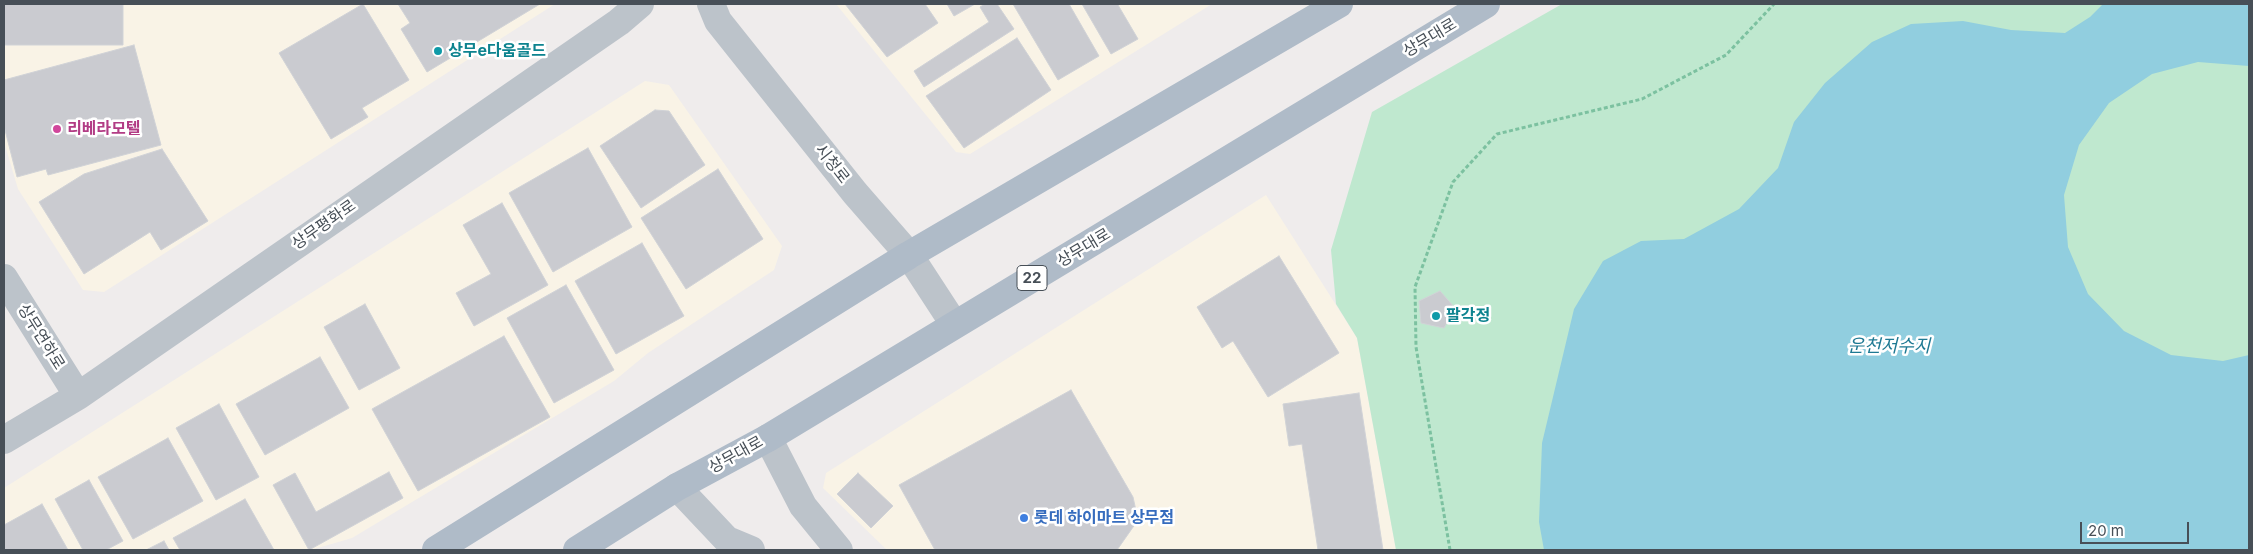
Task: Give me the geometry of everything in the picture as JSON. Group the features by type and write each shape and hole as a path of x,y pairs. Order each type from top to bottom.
{"main road":[{"path":"436,550 909,254 1340,4"},
{"name":"상무대로","path":"577,550 677,487 768,438 1486,4"}],"street":[{"name":"상무평화로","path":"4,440 78,396 619,22 640,4"},
{"name":"시청로","path":"711,4 724,28 855,193 909,254 954,324"},
{"name":"상무연하로","path":"4,278 78,396"},
{"path":"768,438 803,506 838,550"},
{"path":"677,487 727,540 750,550"}],"path":[{"path":"1450,550 1416,347 1415,287 1454,182 1497,134 1642,99 1726,55 1774,4"}],"shaded area":[{"path":"4,4 555,4 104,292 83,290 18,189 4,142"},
{"path":"836,4 1212,4 970,154 956,152"},
{"path":"645,81 669,85 782,246 774,270 648,353 614,381 352,538 311,550 4,550 4,488"},
{"path":"1266,195 1357,338 1396,550 887,550 823,488 826,473"}],"green space":[{"path":"1562,4 2249,4 2249,550 1396,550 1357,338 1336,304 1331,250 1372,112"}],"water":[{"name":"운천저수지","path":"2103,4 2249,4 2249,66 2198,62 2152,74 2109,103 2079,145 2064,195 2068,247 2088,294 2124,331 2171,355 2223,361 2249,355 2249,550 1544,550 1539,522 1542,443 1574,309 1603,261 1641,241 1684,239 1739,209 1778,168 1794,122 1825,83 1872,42 1911,24 1963,21 2011,30 2065,33 2090,17"}],"building":[{"path":"4,4 123,4 123,45 4,45"},
{"path":"363,4 409,80 362,108 368,117 331,139 279,53"},
{"name":"상무e다움골드","path":"398,4 540,4 427,72 401,29 410,23"},
{"path":"845,4 925,4 938,23 887,57"},
{"path":"947,4 975,4 954,16"},
{"path":"985,4 997,4 1014,29 924,87 914,71 989,22 980,7"},
{"path":"1013,4 1069,4 1099,56 1058,80"},
{"path":"1082,4 1120,4 1118,5 1138,39 1111,54"},
{"path":"1017,38 1051,90 964,148 926,96"},
{"path":"134,45 161,145 48,175 46,169 17,177 4,126 4,80"},
{"path":"655,110 669,111 705,165 641,208 600,146"},
{"path":"588,148 632,227 553,272 509,193"},
{"path":"162,149 208,221 161,250 150,232 84,274 39,202 84,174"},
{"path":"718,169 763,239 686,289 641,218"},
{"path":"502,203 548,285 474,326 456,293 491,274 463,225"},
{"path":"642,243 684,316 616,354 575,281"},
{"path":"1279,256 1339,353 1268,397 1233,341 1222,348 1197,307"},
{"path":"566,285 614,370 554,403 507,318"},
{"name":"팔각정","path":"1440,291 1455,308 1444,328 1421,323 1419,301"},
{"path":"365,304 400,368 359,390 324,327"},
{"path":"504,336 550,417 418,491 372,409"},
{"path":"320,357 349,408 265,455 236,404"},
{"path":"1071,390 1133,497 1138,520 1117,550 935,550 899,485"},
{"path":"1359,393 1383,550 1318,550 1302,444 1289,446 1283,404"},
{"path":"219,404 259,477 216,500 176,428"},
{"path":"168,438 203,501 133,539 98,477"},
{"path":"389,472 403,498 309,550 273,485 295,473 316,512"},
{"path":"858,473 893,506 871,528 837,494"},
{"path":"89,480 123,541 106,550 83,550 55,499"},
{"path":"245,499 274,550 180,550 173,538"},
{"path":"42,504 68,550 4,550 4,525"},
{"path":"164,541 169,550 146,550"}],"place":[{"name":"상무e다움골드","path":"438,51"},
{"name":"리베라모텔","path":"57,129"},
{"name":"팔각정","path":"1436,316"},
{"name":"롯데 하이마트 상무점","path":"1024,518"}]}
